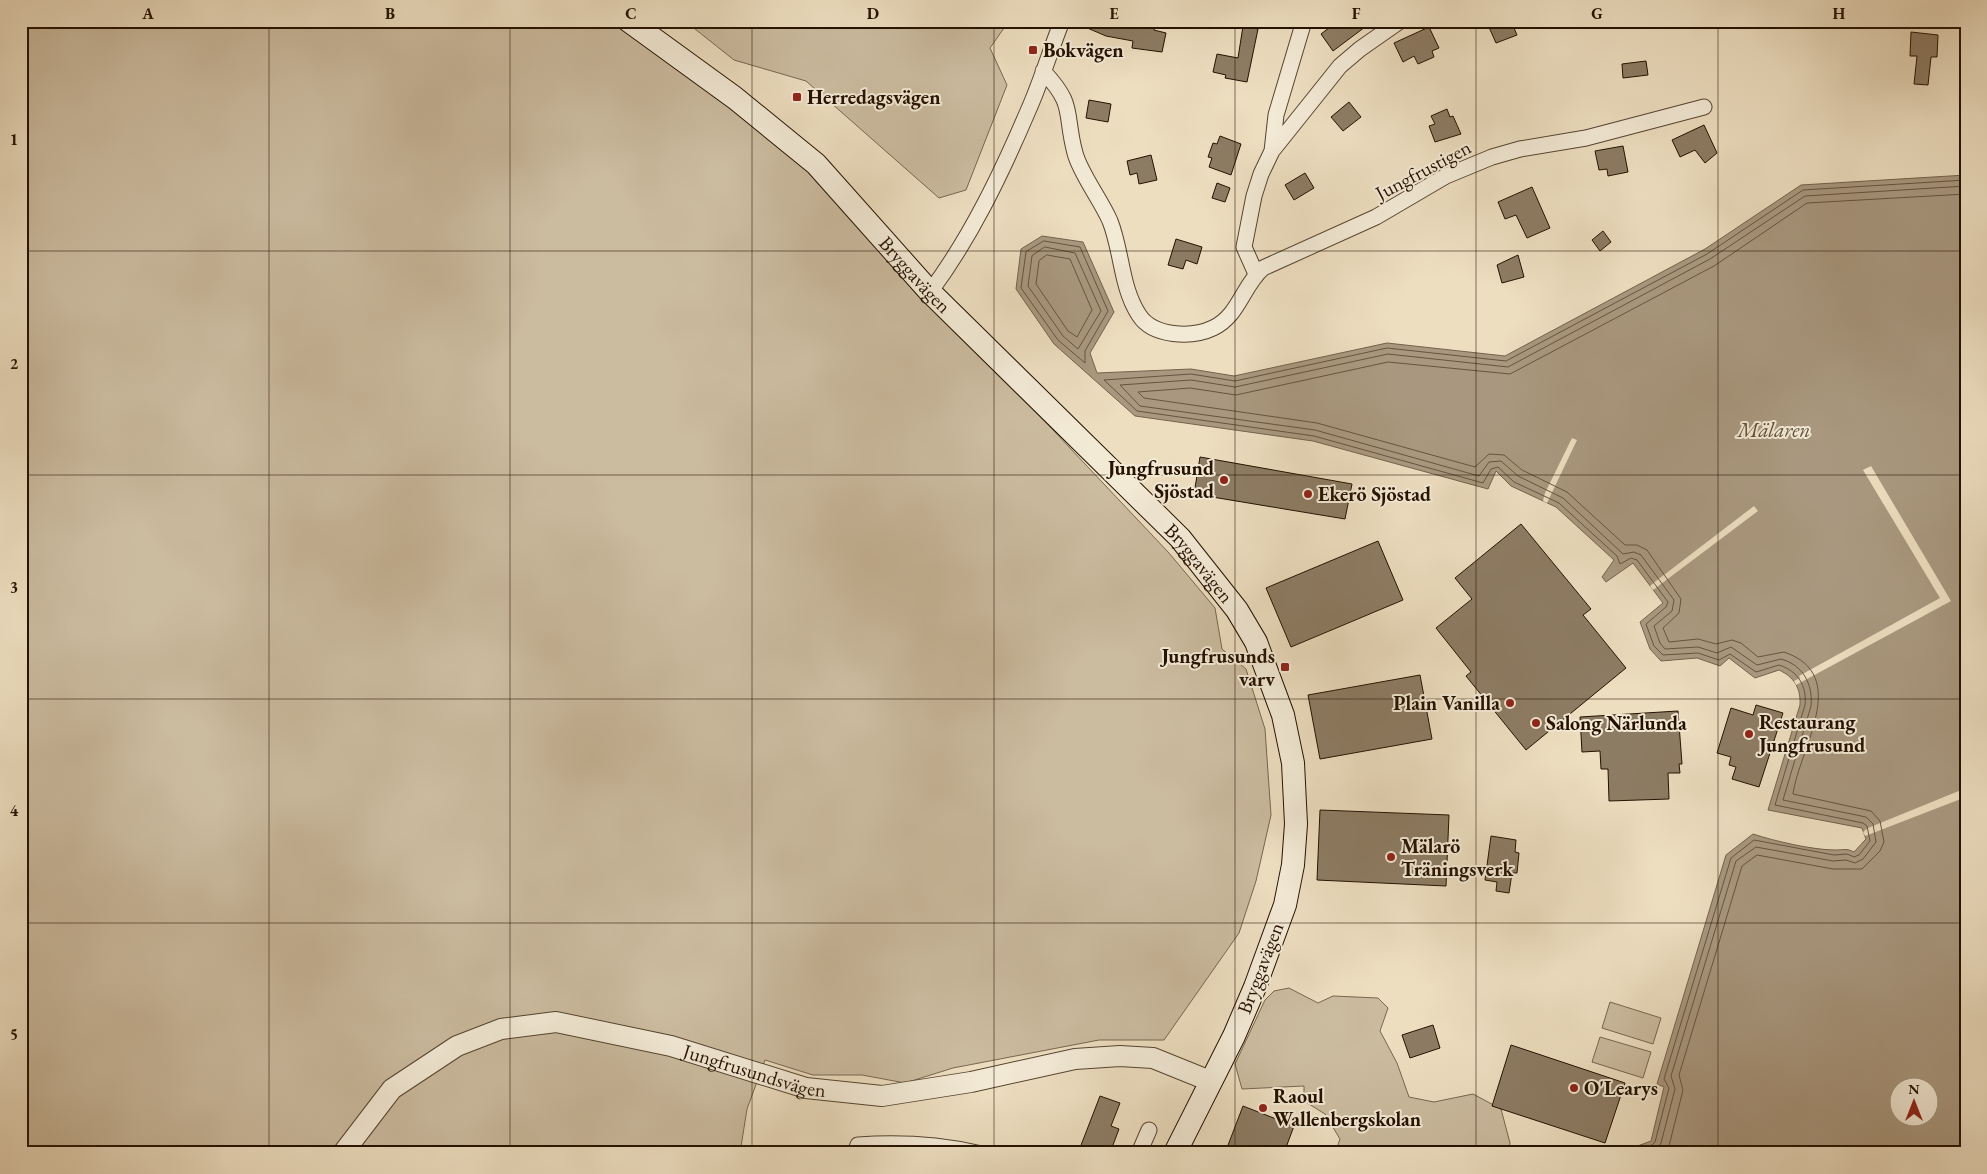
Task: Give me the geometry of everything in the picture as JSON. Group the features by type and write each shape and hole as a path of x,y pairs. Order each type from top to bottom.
{"main road":[{"name":"Bryggavägen","path":"629,21 735,98 816,164 930,292 1180,538 1237,610 1256,642 1271,678 1283,715 1293,763 1296,824 1293,865 1284,905 1255,987 1234,1036 1175,1153"}],"street":[{"path":"930,292 956,256 978,217 1029,109 1062,21"},
{"path":"1272,151 1276,115 1304,21"},
{"path":"1043,71 1060,89 1068,106 1075,154 1109,221 1129,294 1140,317 1158,330 1179,334 1196,333 1213,328 1236,308 1256,274 1244,247 1254,196 1261,174 1272,151 1340,66 1400,21"},
{"name":"Jungfrustigen","path":"1256,274 1263,268 1376,217 1446,176 1492,157 1671,117 1704,107"},
{"name":"Jungfrusundsvägen","path":"343,1153 392,1089 457,1046 501,1029 556,1022 671,1046 806,1088 882,1096 971,1082 1076,1059 1120,1056 1152,1058 1210,1081"},
{"path":"1139,1153 1149,1130"},
{"path":"855,1153 858,1145 903,1142 942,1146 977,1153"}],"shaded area":[{"path":"21,21 612,21 726,104 806,168 1169,553 1215,608 1222,649 1246,669 1265,729 1271,815 1256,881 1239,933 1164,1040 1099,1040 953,1068 905,1083 862,1075 813,1075 765,1060 747,1109 740,1153 21,1153"},
{"path":"685,21 1009,21 990,48 1007,85 966,190 939,198 806,81 734,60"},
{"path":"1289,988 1318,1003 1333,996 1378,998 1388,1008 1380,1031 1397,1063 1409,1097 1434,1102 1473,1094 1501,1109 1510,1143 1508,1153 1335,1153 1340,1139 1325,1114 1304,1101 1304,1086 1242,1089 1235,1064 1265,1000 1274,991"},
{"path":"1610,1002 1661,1018 1653,1044 1602,1028"},
{"path":"1600,1037 1651,1052 1643,1078 1592,1062"}],"water":[{"name":"Mälaren","path":"1966,175 1966,1153 1619,1153 1651,1141 1664,1087 1657,1084 1726,855 1753,834 1805,847 1854,852 1866,839 1862,828 1768,810 1800,705 1798,688 1789,676 1779,670 1755,678 1729,658 1720,666 1697,658 1661,661 1650,649 1640,622 1663,603 1633,563 1606,582 1602,577 1614,560 1556,507 1511,486 1496,471 1488,489 1313,441 1135,416 1054,344 1016,289 1021,249 1042,236 1083,242 1114,312 1090,353 1097,373 1191,369 1234,376 1387,343 1505,356 1705,249 1801,185"}],"pier":[{"path":"1572,438 1577,440 1547,503 1543,501 1545,493"},
{"path":"1871,466 1951,601 1796,685 1794,681 1800,678 1799,676 1940,598 1863,470"},
{"path":"1754,506 1758,511 1653,590 1650,586 1656,581"},
{"path":"1966,788 1966,797 1865,836 1863,832 1868,828"}],"building":[{"path":"1071,21 1156,21 1154,30 1166,33 1162,52 1132,48 1133,41 1106,36"},
{"path":"1338,21 1373,21 1333,51 1321,34"},
{"path":"1496,21 1511,21 1517,35 1496,43 1488,25"},
{"path":"1243,26 1258,29 1247,82 1225,78 1226,75 1213,72 1217,54 1238,58"},
{"path":"1429,27 1439,48 1432,51 1434,57 1418,64 1414,56 1403,62 1394,43"},
{"path":"1911,32 1938,35 1937,57 1931,57 1928,85 1914,84 1917,56 1910,56"},
{"path":"1646,61 1648,75 1623,78 1622,64"},
{"path":"1089,100 1111,104 1108,122 1086,118"},
{"path":"1349,102 1361,117 1343,131 1331,117"},
{"path":"1447,109 1450,117 1453,116 1461,134 1435,142 1429,126 1435,124 1431,116"},
{"path":"1704,125 1717,153 1705,163 1695,150 1680,157 1672,140"},
{"path":"1220,136 1241,144 1231,175 1209,167 1212,158 1208,157 1213,143 1217,144"},
{"path":"1623,146 1628,172 1608,176 1607,169 1599,170 1595,151"},
{"path":"1151,155 1157,180 1139,184 1137,173 1130,175 1127,161"},
{"path":"1305,173 1314,188 1294,200 1285,185"},
{"path":"1217,183 1230,188 1225,202 1212,198"},
{"path":"1532,187 1550,228 1527,238 1516,215 1505,219 1498,202"},
{"path":"1603,231 1611,242 1600,251 1592,240"},
{"path":"1176,239 1202,247 1197,264 1186,260 1183,269 1168,265"},
{"path":"1518,255 1524,277 1502,283 1497,265"},
{"path":"1200,457 1352,484 1345,519 1194,494"},
{"path":"1521,524 1591,609 1583,615 1626,668 1526,750 1466,676 1471,672 1436,628 1472,599 1455,578"},
{"path":"1378,541 1403,600 1291,647 1266,588"},
{"path":"1420,675 1432,739 1320,759 1308,695"},
{"name":"Restaurang Jungfrusund","path":"1756,705 1783,713 1759,787 1732,779 1736,767 1729,765 1731,757 1717,753 1731,708 1753,715"},
{"path":"1678,711 1682,764 1679,764 1680,773 1668,773 1669,799 1609,801 1608,769 1601,769 1600,751 1582,752 1580,717"},
{"path":"1320,810 1449,815 1446,886 1317,880"},
{"path":"1491,836 1516,840 1515,852 1519,853 1517,873 1512,873 1509,893 1496,891 1497,882 1485,880"},
{"path":"1433,1025 1440,1048 1410,1058 1402,1035"},
{"path":"1511,1045 1625,1083 1605,1143 1492,1106"},
{"path":"1100,1096 1120,1103 1111,1126 1119,1129 1110,1153 1078,1153"},
{"path":"1243,1106 1294,1126 1284,1153 1225,1153"}],"place":[{"name":"Bokvägen","path":"1033,50"},
{"name":"Herredagsvägen","path":"797,97"},
{"name":"Jungfrusund Sjöstad","path":"1224,480"},
{"name":"Ekerö Sjöstad","path":"1308,494"},
{"name":"Jungfrusunds varv","path":"1285,667"},
{"name":"Plain Vanilla","path":"1510,703"},
{"name":"Salong Närlunda","path":"1536,723"},
{"name":"Restaurang Jungfrusund","path":"1749,734"},
{"name":"Mälarö Träningsverk","path":"1391,857"},
{"name":"O'Learys","path":"1574,1088"},
{"name":"Raoul Wallenbergskolan","path":"1263,1108"}]}
